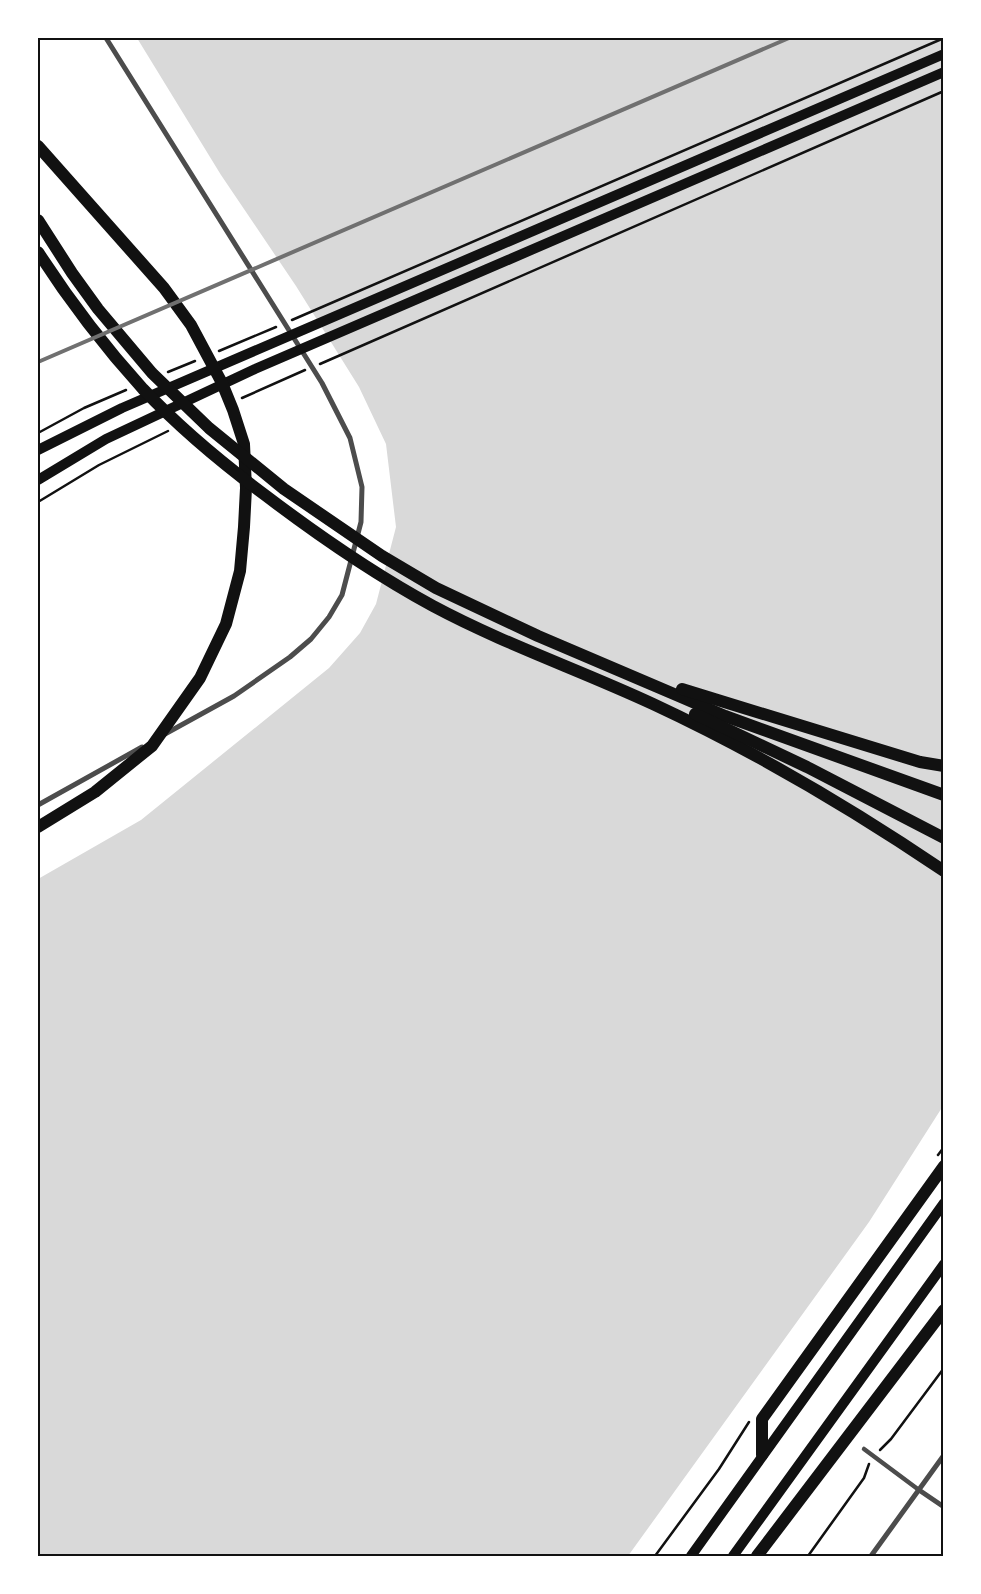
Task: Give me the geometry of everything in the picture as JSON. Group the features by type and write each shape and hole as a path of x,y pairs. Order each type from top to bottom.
{"highway":[{"path":"38,146 164,288 191,325 222,383 233,410 244,444 246,488 240,571 226,624 200,678 152,746 95,792 38,827"},
{"path":"38,220 98,309 152,373 209,428 284,489 382,556 436,588 538,636 725,716 944,795"},
{"path":"38,252 57,282 86,320 145,390 196,440 277,504 332,544 387,580 435,607 532,652 598,679 727,739 856,815 944,871"},
{"path":"609,665 728,704 892,754 944,766"},
{"path":"598,679 650,695 743,736 859,793 944,838"},
{"path":"762,1455 762,1419 944,1166"},
{"path":"757,1556 944,1310"}],"main road":[{"path":"38,450 122,408 944,54"},
{"path":"38,480 106,439 255,369 944,72"},
{"path":"691,1556 944,1202"},
{"path":"733,1556 944,1264"}],"street":[{"path":"38,805 234,696 290,657 311,639 329,617 342,595 361,522 362,488 350,438 322,383 106,38"},
{"path":"864,1449 918,1490 944,1506"},
{"path":"871,1556 944,1455"}],"path":[{"path":"288,322 944,38"},
{"path":"318,364 944,91"},
{"path":"218,352 279,326"},
{"path":"170,372 196,361"},
{"path":"238,400 309,368"},
{"path":"38,433 84,408 126,390"},
{"path":"38,502 99,466 168,431"}],"shaded area":[{"path":"137,38 943,38 943,1106 869,1222 628,1556 38,1556 38,879 141,820 329,668 360,633 376,604 396,527 386,444 359,387 296,286 221,175"}],"railway":[{"path":"38,362 789,38"}]}
